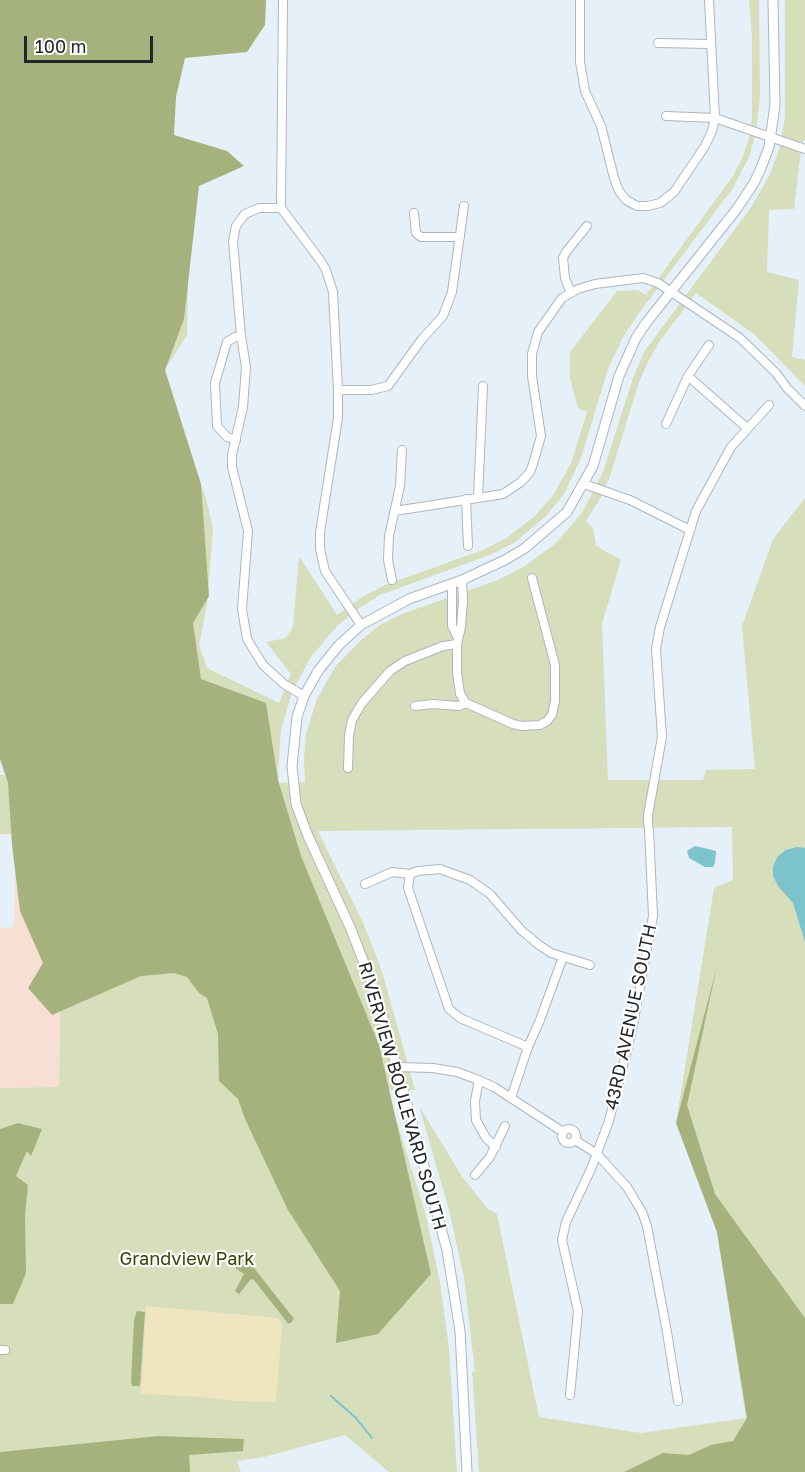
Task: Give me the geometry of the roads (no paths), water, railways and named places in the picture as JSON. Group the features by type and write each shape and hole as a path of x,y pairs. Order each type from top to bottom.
{"street":[{"path":"283,0 281,208 320,260 331,282 334,301 338,390 335,440 320,532 320,549 325,572 361,625"},
{"path":"580,0 580,62 585,91 604,132 619,191 626,200 643,206 660,203 674,192 705,146 715,118 709,0"},
{"name":"RIVERVIEW BOULEVARD SOUTH","path":"466,1472 460,1331 447,1250 378,999 365,963 296,804 292,775 297,717 304,696 326,661 361,625 409,599 457,582 525,548 567,512 584,484 600,447 628,353 646,323 670,291 745,197 761,168 770,137 775,105 773,0"},
{"path":"658,44 711,44"},
{"path":"666,116 715,118 805,149"},
{"path":"338,390 379,389 388,386 446,311 452,292 464,206"},
{"path":"281,208 259,208 245,214 236,226 233,241 246,367 232,467 248,531 242,597 243,626 252,649 263,665 284,684 304,696"},
{"path":"414,213 416,233 421,237 460,237"},
{"path":"571,293 563,268 563,258 587,226"},
{"path":"395,511 503,494 521,482 530,472 541,436 532,376 534,343 538,332 562,298 595,284 643,278 670,291 748,345 805,406"},
{"path":"236,440 227,437 217,426 215,383 227,342 235,336 241,336"},
{"path":"666,424 688,376 709,345"},
{"path":"688,376 747,428"},
{"path":"478,497 483,386"},
{"name":"43RD AVENUE SOUTH","path":"570,1395 578,1311 562,1240 571,1208 597,1154 609,1121 632,1030 652,916 648,815 662,737 657,639 696,510 727,453 769,405"},
{"path":"392,580 388,547 402,470 402,450"},
{"path":"584,484 630,500 690,530"},
{"path":"466,500 468,546"},
{"path":"457,582 452,626 457,641 460,694 466,703 522,726 540,725 547,721 552,715 555,701 555,665 532,578"},
{"path":"348,768 352,720 362,703 390,671 405,660 457,641"},
{"path":"415,706 434,704 459,706 466,703"},
{"path":"365,884 392,872 410,874 440,869 470,880 490,894 521,930 551,953 590,965"},
{"path":"410,874 408,888 449,1009 460,1017 528,1047"},
{"path":"511,1098 563,957"},
{"path":"397,1067 433,1068 457,1072 479,1080 563,1131 567,1128 573,1129 576,1134 575,1140 597,1154 635,1198 647,1226 678,1401"},
{"path":"479,1080 475,1101 476,1120 483,1135 496,1148"},
{"path":"475,1175 496,1148 506,1126"}],"water":[{"path":"695,846 716,851 713,867 705,867 689,858 687,851"},
{"path":"797,847 805,848 805,942 793,903 778,886 773,876 773,867 777,857 786,850"}],"waterway":[{"path":"331,1396 356,1418 372,1438"}],"park label":[{"name":"Grandview Park","path":"187,1259"}]}
